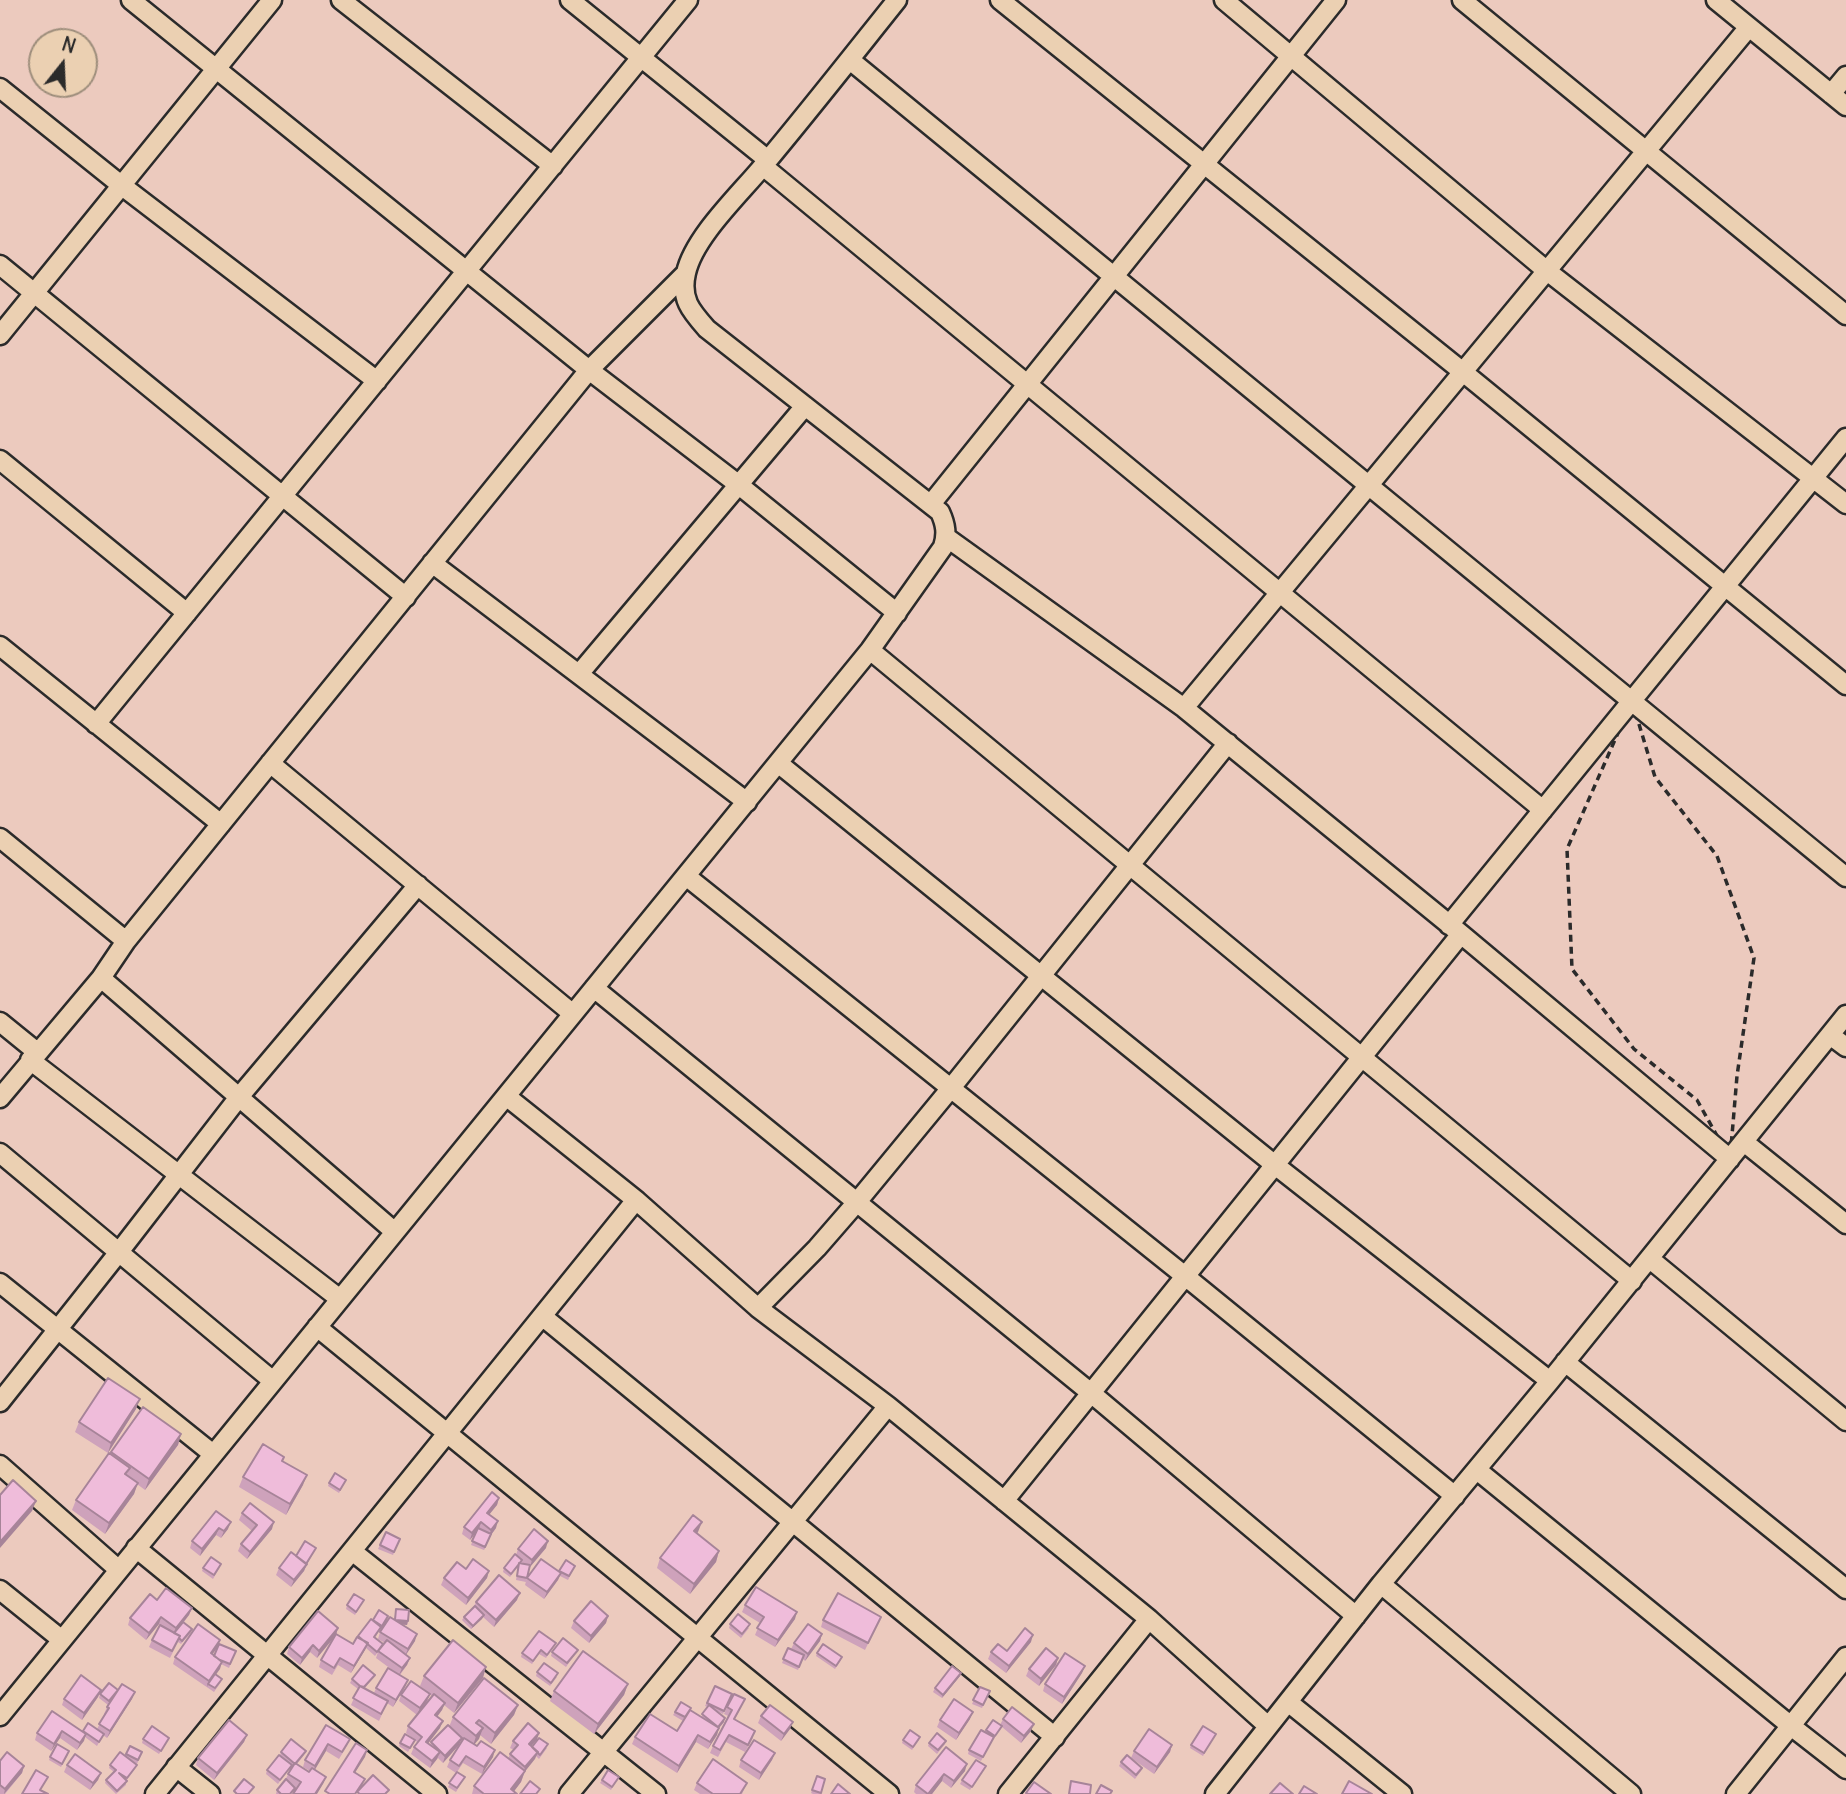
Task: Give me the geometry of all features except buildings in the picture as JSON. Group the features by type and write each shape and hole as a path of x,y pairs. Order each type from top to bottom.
{"street":[{"path":"131,0 589,370 739,485 897,612"},
{"path":"0,335 272,0"},
{"path":"341,0 553,166"},
{"path":"570,0 1027,384 1542,810"},
{"path":"96,724 688,0"},
{"path":"0,1716 870,650 937,556 946,537 940,512 706,330 690,310 683,292 686,273 697,245 897,0"},
{"path":"999,0 1205,163 1846,685"},
{"path":"1224,0 1547,271 1846,504"},
{"path":"931,504 1336,0"},
{"path":"1462,0 1846,315"},
{"path":"1716,0 1846,106"},
{"path":"1184,708 1749,27"},
{"path":"850,60 1846,877"},
{"path":"1831,94 1846,76"},
{"path":"0,88 377,382"},
{"path":"0,265 406,597"},
{"path":"0,1097 101,978 127,941 589,370 686,273"},
{"path":"579,674 805,406"},
{"path":"1004,1501 1362,1057 1542,810 1846,438"},
{"path":"0,460 187,613"},
{"path":"946,537 1184,708 1730,1159"},
{"path":"432,563 747,802"},
{"path":"0,646 221,824"},
{"path":"870,650 1632,1281"},
{"path":"758,1308 817,1248 857,1202 1228,743"},
{"path":"271,763 573,1014"},
{"path":"778,763 1275,1165 1550,1381"},
{"path":"0,838 127,941"},
{"path":"686,876 1455,1496"},
{"path":"0,1402 239,1097 418,885"},
{"path":"101,978 395,1232"},
{"path":"594,988 1091,1393 1356,1616"},
{"path":"1215,1794 1381,1584 1650,1259 1846,1015"},
{"path":"0,1022 34,1056 179,1175 340,1299"},
{"path":"1830,1035 1846,1047"},
{"path":"506,1096 636,1200 758,1308 888,1406 1149,1619 1268,1726"},
{"path":"1744,1142 1846,1224"},
{"path":"0,1153 273,1381"},
{"path":"155,1794 636,1200"},
{"path":"1650,1259 1846,1421"},
{"path":"0,1283 213,1454"},
{"path":"542,1316 1055,1737"},
{"path":"317,1327 889,1794"},
{"path":"1565,1362 1846,1589"},
{"path":"569,1794 888,1406"},
{"path":"0,1465 119,1570"},
{"path":"1477,1470 1846,1769"},
{"path":"136,1548 437,1794"},
{"path":"352,1551 656,1794"},
{"path":"1381,1584 1631,1794"},
{"path":"0,1590 62,1640"},
{"path":"1008,1794 1149,1619"},
{"path":"1736,1794 1846,1657"},
{"path":"1288,1702 1402,1794"},
{"path":"176,1767 210,1794"}],"path":[{"path":"1632,701 1655,777 1717,856 1754,958 1737,1076 1730,1159"},
{"path":"1632,701 1567,849 1572,969 1634,1049 1697,1100 1730,1159"}]}
